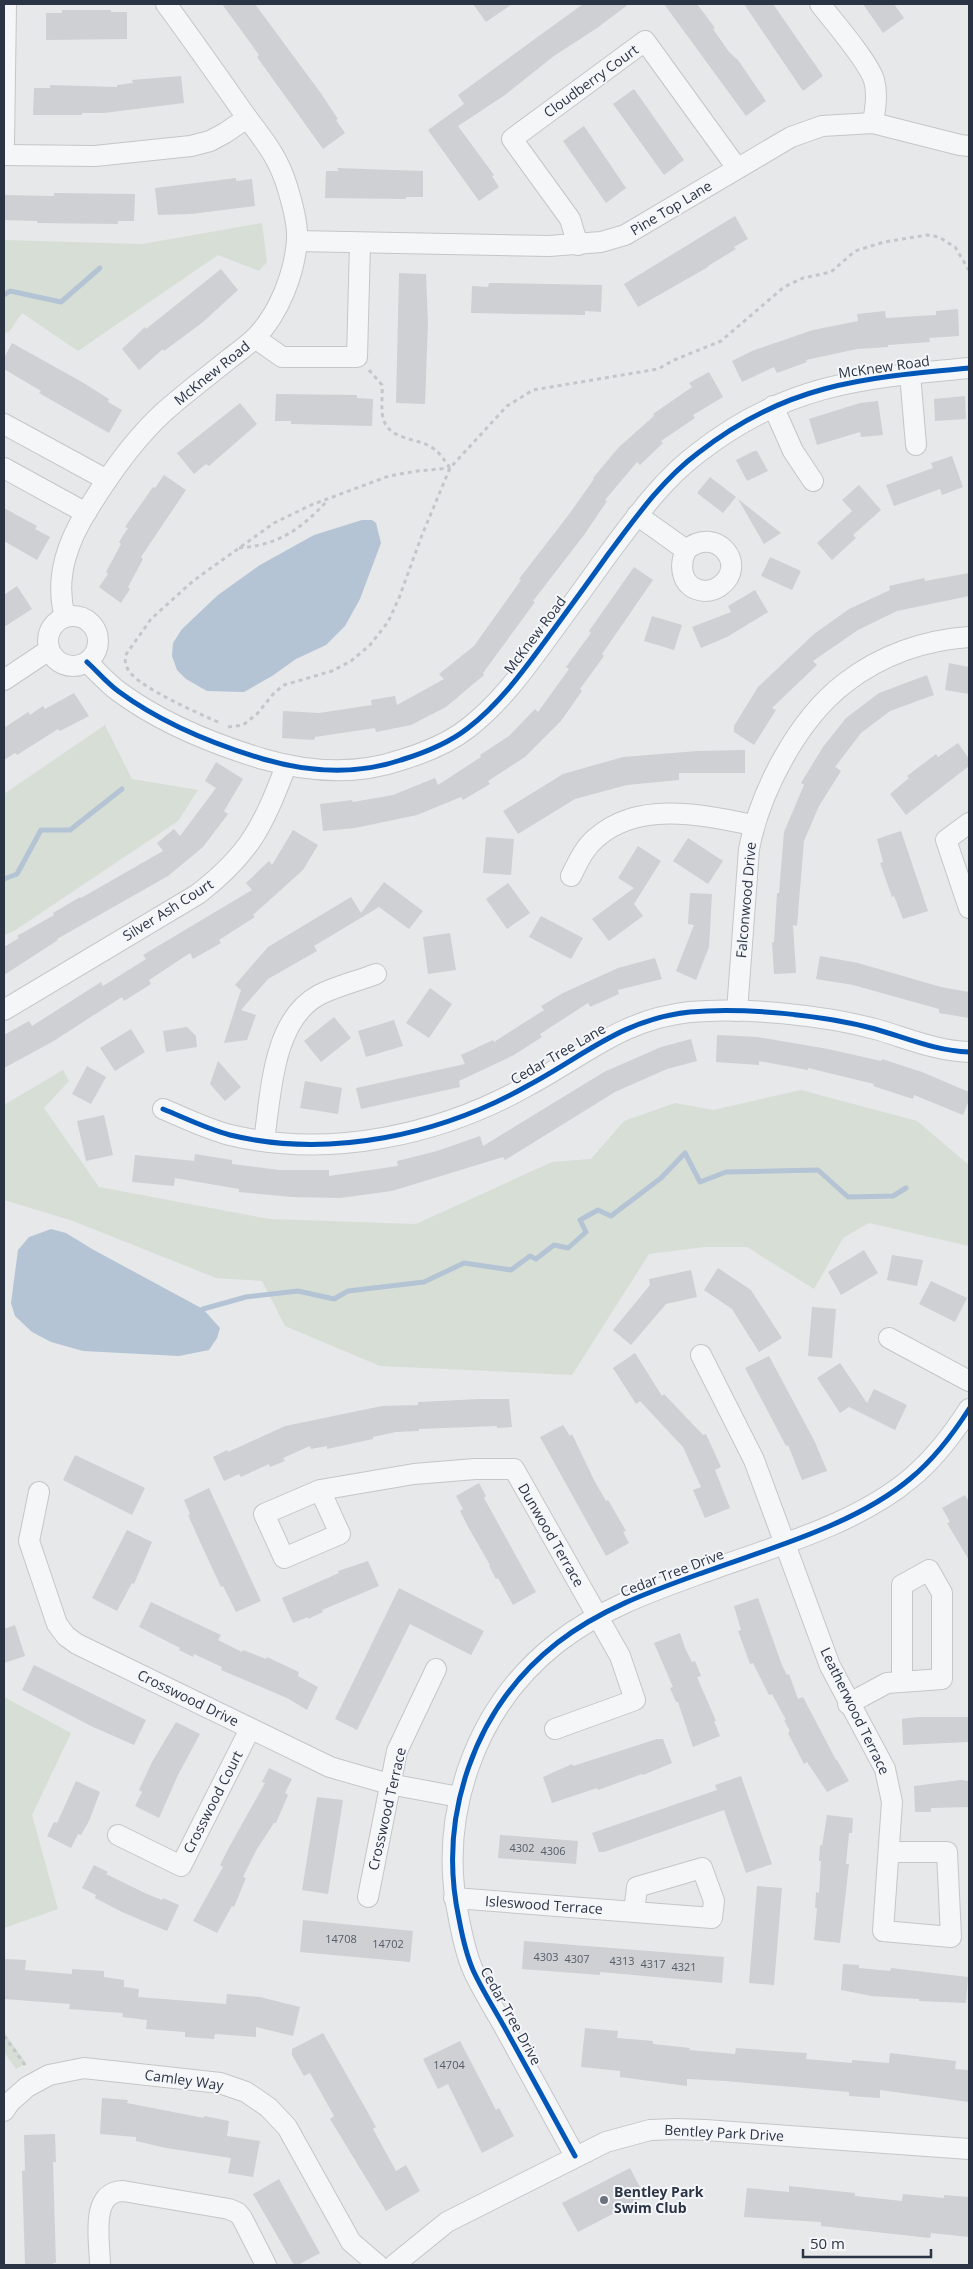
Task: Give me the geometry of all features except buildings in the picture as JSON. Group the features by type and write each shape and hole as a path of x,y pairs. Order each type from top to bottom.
{"street":[{"path":"4,143 6,4"},
{"name":"McKnew Road","path":"65,617 62,605 61,580 64,560 71,538 86,512 138,439 164,412 255,338 270,319 291,272 297,241 295,215 279,163 264,139 166,4"},
{"path":"820,4 865,64 874,80 876,99 873,123"},
{"name":"Cloudberry Court","path":"578,245 570,219 512,139 645,41 737,168"},
{"path":"4,155 95,156 191,146 218,137 247,118"},
{"name":"Pine Top Lane","path":"297,241 360,244 578,245 602,242 625,235 792,137 822,126 873,123 960,146 969,146"},
{"path":"255,338 282,357 357,357 360,244"},
{"name":"McKnew Road","path":"87,662 116,690 146,710 230,749 286,766 315,770 341,770 384,766 440,745 468,729 494,705 519,678 637,515 671,475 725,433 773,406 802,394 841,383 969,368"},
{"path":"910,374 916,445"},
{"path":"773,406 793,451 813,481"},
{"path":"4,424 107,480"},
{"path":"4,468 86,512"},
{"path":"637,515 686,550"},
{"path":"76,616 87,620 94,627 98,643 94,654 87,662 78,666 66,665 57,660 49,650 49,633 54,624 65,617 76,616"},
{"name":"Falconwood Drive","path":"736,1011 749,849 753,825 783,759 824,703 845,683 900,652 923,644 969,637"},
{"path":"4,680 49,650"},
{"name":"Silver Ash Court","path":"4,1010 198,894 219,878 240,858 254,837 269,810 286,766"},
{"path":"571,876 581,855 595,838 612,826 632,819 656,814 682,813 704,815 753,825"},
{"path":"969,823 946,840 969,908"},
{"path":"264,1141 276,1061 283,1038 294,1020 305,1005 319,995 376,974"},
{"name":"Cedar Tree Lane","path":"163,1109 230,1135 264,1141 328,1144 364,1141 411,1131 452,1119 496,1102 529,1086 598,1042 622,1030 651,1020 689,1012 736,1011 847,1022 934,1048 969,1052"},
{"path":"889,1338 969,1381"},
{"name":"Leatherwood Terrace","path":"701,1354 754,1460 830,1666 848,1704 885,1769 892,1802 883,1931 950,1936 948,1852 889,1852"},
{"name":"Cedar Tree Drive","path":"575,2156 472,1969 454,1898 453,1830 459,1797 471,1758 487,1724 507,1693 533,1663 558,1642 598,1616 635,1598 841,1521 879,1501 911,1478 954,1433 969,1409"},
{"name":"Dunwood Terrace","path":"320,1490 414,1474 514,1469 620,1656 635,1700 556,1729"},
{"name":"Crosswood Drive","path":"39,1492 29,1541 57,1624 66,1636 77,1644 330,1768 389,1784 459,1797"},
{"path":"848,1704 887,1683 902,1682 942,1679 942,1593 929,1570 902,1585 902,1682"},
{"name":"Crosswood Terrace","path":"368,1897 397,1751 436,1669"},
{"name":"Crosswood Court","path":"118,1835 181,1866 250,1729"},
{"name":"Isleswood Terrace","path":"454,1898 634,1912"},
{"name":"Camley Way","path":"4,2111 10,2102 49,2075 84,2068 220,2083 246,2092 268,2107 287,2128 351,2242 378,2265"},
{"name":"Bentley Park Drive","path":"394,2265 448,2222 575,2156 626,2136 650,2130 676,2129 969,2149"},
{"path":"100,2265 100,2212 102,2203 108,2195 115,2191 229,2209 238,2213 266,2265"}],"path":[{"path":"450,468 390,476 329,499 274,523 193,581 152,619 124,656 130,673 156,692 226,727 243,725 257,714 274,692 284,685 332,671 351,661 370,644 388,622 399,598 422,534 450,468 506,406 533,390 658,369 721,340 784,287 802,278 831,272 855,251 884,242 927,234 939,237 955,247 969,270"},
{"path":"357,357 382,385 384,421 399,435 430,446 439,453 450,468"},
{"path":"238,548 274,542 317,512 329,499"},
{"path":"4,2036 37,2082"}],"shaded area":[{"path":"262,223 267,262 259,271 218,255 78,351 22,313 9,332 4,333 4,240 142,244"},
{"path":"105,725 132,779 198,790 178,821 14,931 4,935 4,794"},
{"path":"63,1070 69,1081 44,1108 99,1187 269,1219 416,1224 552,1162 591,1159 624,1121 675,1103 713,1110 801,1090 917,1121 969,1165 969,1246 869,1223 843,1238 814,1289 747,1247 704,1247 649,1254 572,1375 380,1366 285,1326 262,1281 216,1278 73,1221 4,1200 4,1105"},
{"path":"4,1697 71,1733 32,1815 58,1909 4,1928"},
{"path":"4,2032 26,2063 16,2069 4,2052"}],"water":[{"path":"362,520 372,520 376,523 381,543 360,599 345,626 326,645 296,659 244,692 207,691 186,679 177,670 172,656 173,643 182,629 218,595 260,565 314,535"},
{"path":"51,1229 66,1233 203,1309 220,1328 217,1338 209,1350 179,1356 83,1351 51,1342 32,1332 15,1316 11,1303 18,1250 29,1237"}],"waterway":[{"path":"4,295 10,291 61,302 100,268"},
{"path":"4,879 17,874 41,830 70,830 122,789"},
{"path":"203,1309 246,1297 298,1291 334,1299 348,1291 424,1282 464,1263 511,1270 530,1256 536,1259 554,1245 568,1248 586,1232 580,1220 598,1210 611,1216 661,1178 685,1153 700,1182 726,1172 818,1170 848,1197 893,1196 906,1188"}],"cycle path":[{"path":"87,662 114,688 170,723 225,747 263,759 297,767 350,770 384,765 410,757 453,738 468,728 489,709 526,667 629,526 661,487 698,453 731,430 762,412 794,398 826,388 894,376 969,368"},
{"path":"163,1109 221,1133 268,1142 345,1143 384,1138 422,1129 459,1117 529,1085 624,1030 644,1022 690,1012 758,1011 808,1016 875,1029 933,1047 969,1052"},
{"path":"575,2156 484,1992 468,1958 461,1931 453,1881 453,1842 458,1804 469,1767 484,1732 504,1699 528,1669 573,1631 607,1611 643,1595 810,1534 838,1522 889,1495 928,1463 943,1446 969,1409"}],"place":[{"name":"Bentley Park Swim Club","path":"604,2200"}]}
